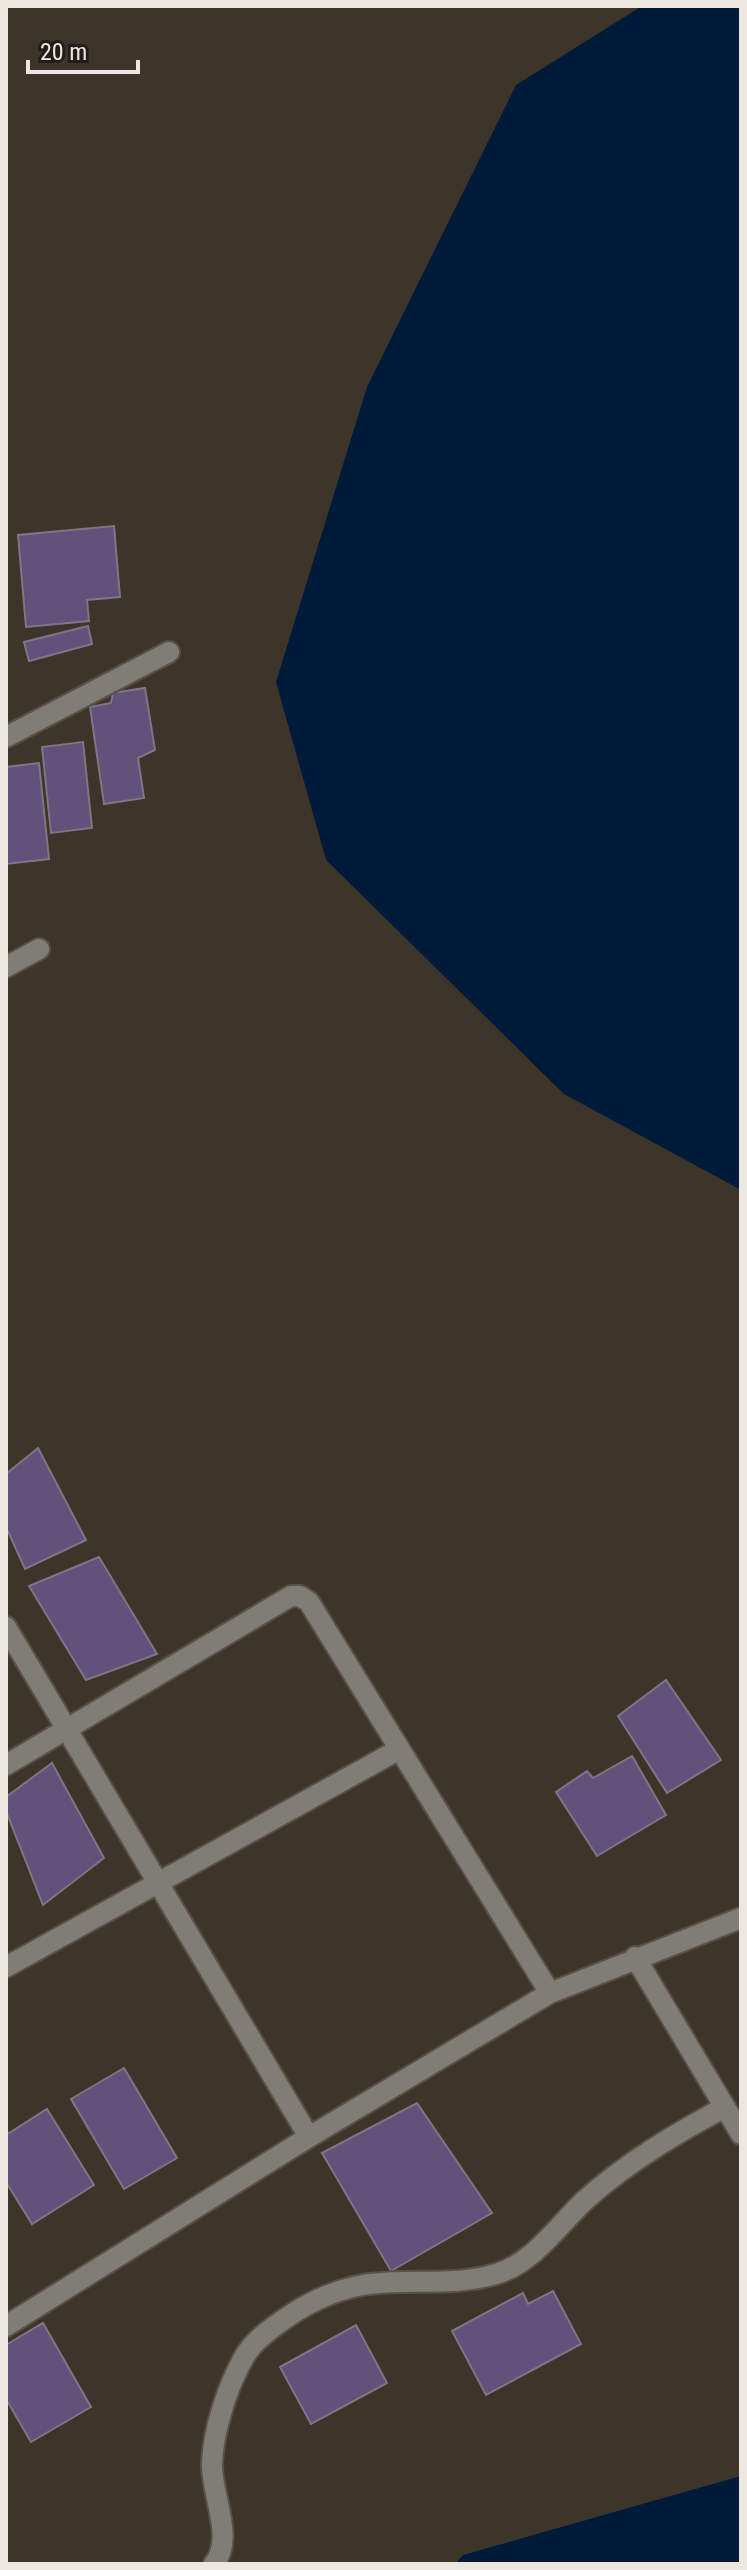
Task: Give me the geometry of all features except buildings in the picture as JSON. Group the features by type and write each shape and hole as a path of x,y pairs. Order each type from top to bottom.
{"street":[{"path":"6,737 169,652"},
{"path":"6,967 39,949"},
{"path":"6,1765 291,1596 300,1596 309,1602 550,1993"},
{"path":"6,1627 309,2137"},
{"path":"6,1967 398,1750"},
{"path":"6,2326 309,2137 550,1993 635,1957 741,1918"},
{"path":"635,1957 741,2134"},
{"path":"214,2564 220,2553 222,2537 212,2464 215,2443 224,2408 243,2358 268,2330 311,2301 364,2285 435,2283 498,2274 537,2250 584,2201 629,2166 674,2135 725,2107"}],"water":[{"path":"642,6 741,6 741,1190 564,1094 326,860 276,682 367,387 516,85"},
{"path":"741,2476 741,2564 455,2564 463,2555"}]}
